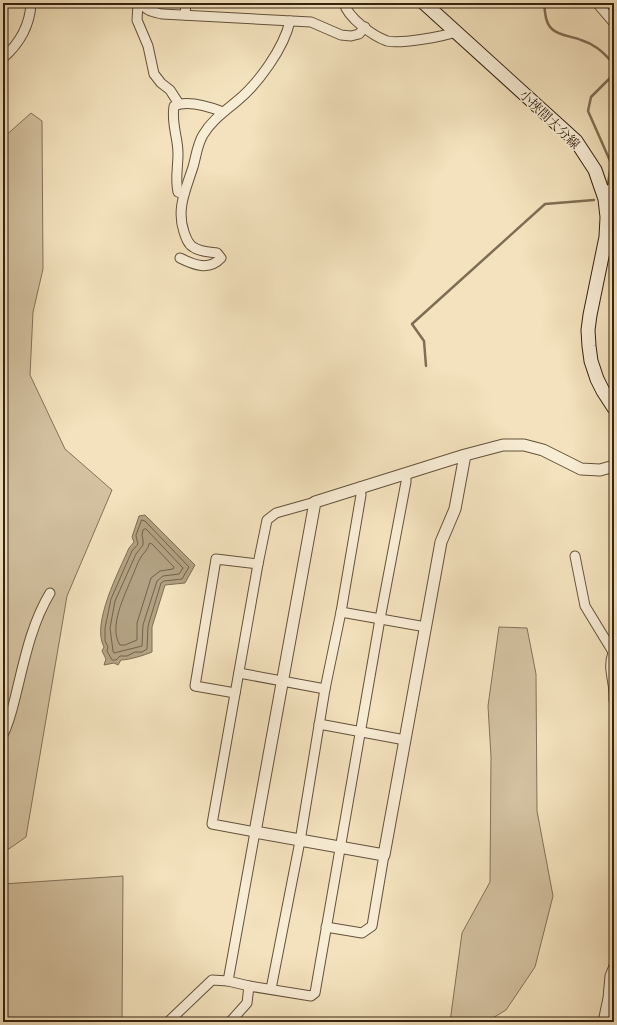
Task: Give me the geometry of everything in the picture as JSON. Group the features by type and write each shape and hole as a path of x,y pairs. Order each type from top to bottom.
{"main road":[{"name":"小挾間大分線","path":"424,3 576,141 595,170 603,195 607,217 606,237 588,330 591,361 597,379 614,408"}],"street":[{"path":"3,58 12,51 28,24 31,3"},
{"path":"138,3 137,20 148,46 154,74 161,83 170,90 179,104"},
{"path":"142,3 143,6 150,12 162,14 311,22 341,35 351,36 359,34 365,27"},
{"path":"186,3 186,16"},
{"path":"344,3 350,16 376,35 388,41 418,40 455,32"},
{"path":"597,3 614,23"},
{"path":"180,258 193,265 207,266 217,263 221,258 217,252 204,251 194,247 187,240 182,227 181,213 183,194 203,135 218,116 238,100 261,77 277,51 290,22"},
{"path":"183,194 178,192 176,184 178,152 173,123 174,106 179,104 198,105 223,112"},
{"path":"603,195 614,186"},
{"path":"384,855 212,824 267,520 276,514 360,487 465,455 504,445 524,445 543,450 581,469 600,470 614,466"},
{"path":"326,927 362,932 372,926 441,542 455,509 465,455"},
{"path":"168,1022 212,980 228,981 249,986 312,996 315,993 380,619 406,482 406,474"},
{"path":"271,989 300,840 341,612 361,495 360,487"},
{"path":"228,981 315,502"},
{"path":"575,556 584,606 614,652 611,658 610,670 614,685 614,700"},
{"path":"235,693 195,686 216,559 258,564"},
{"path":"3,735 9,720 31,635 42,606 50,593"},
{"path":"341,612 426,627"},
{"path":"239,673 326,689"},
{"path":"320,724 405,740"},
{"path":"603,1022 608,998 610,976 614,966"},
{"path":"230,1022 247,1003 249,986"}],"shaded area":[{"path":"31,113 42,121 43,269 33,312 30,375 65,449 112,490 67,596 26,837 3,853 3,138"},
{"path":"499,627 527,628 536,674 537,811 553,896 535,967 506,1010 486,1022 450,1022 462,933 490,882 491,757 488,706"},
{"path":"123,876 122,1022 3,1022 3,884"}],"water":[{"path":"145,515 195,565 185,583 165,585 152,627 152,652 121,660 118,665 114,663 104,665 106,659 102,651 104,647 101,637 101,625 104,612 113,583 129,548 134,542 132,537 139,516"}],"waterway":[{"path":"544,3 547,20 552,29 558,33 594,46 611,61 611,77 591,97 588,111 611,163 608,185"},
{"path":"426,366 424,341 412,324 545,204 594,200"}]}
